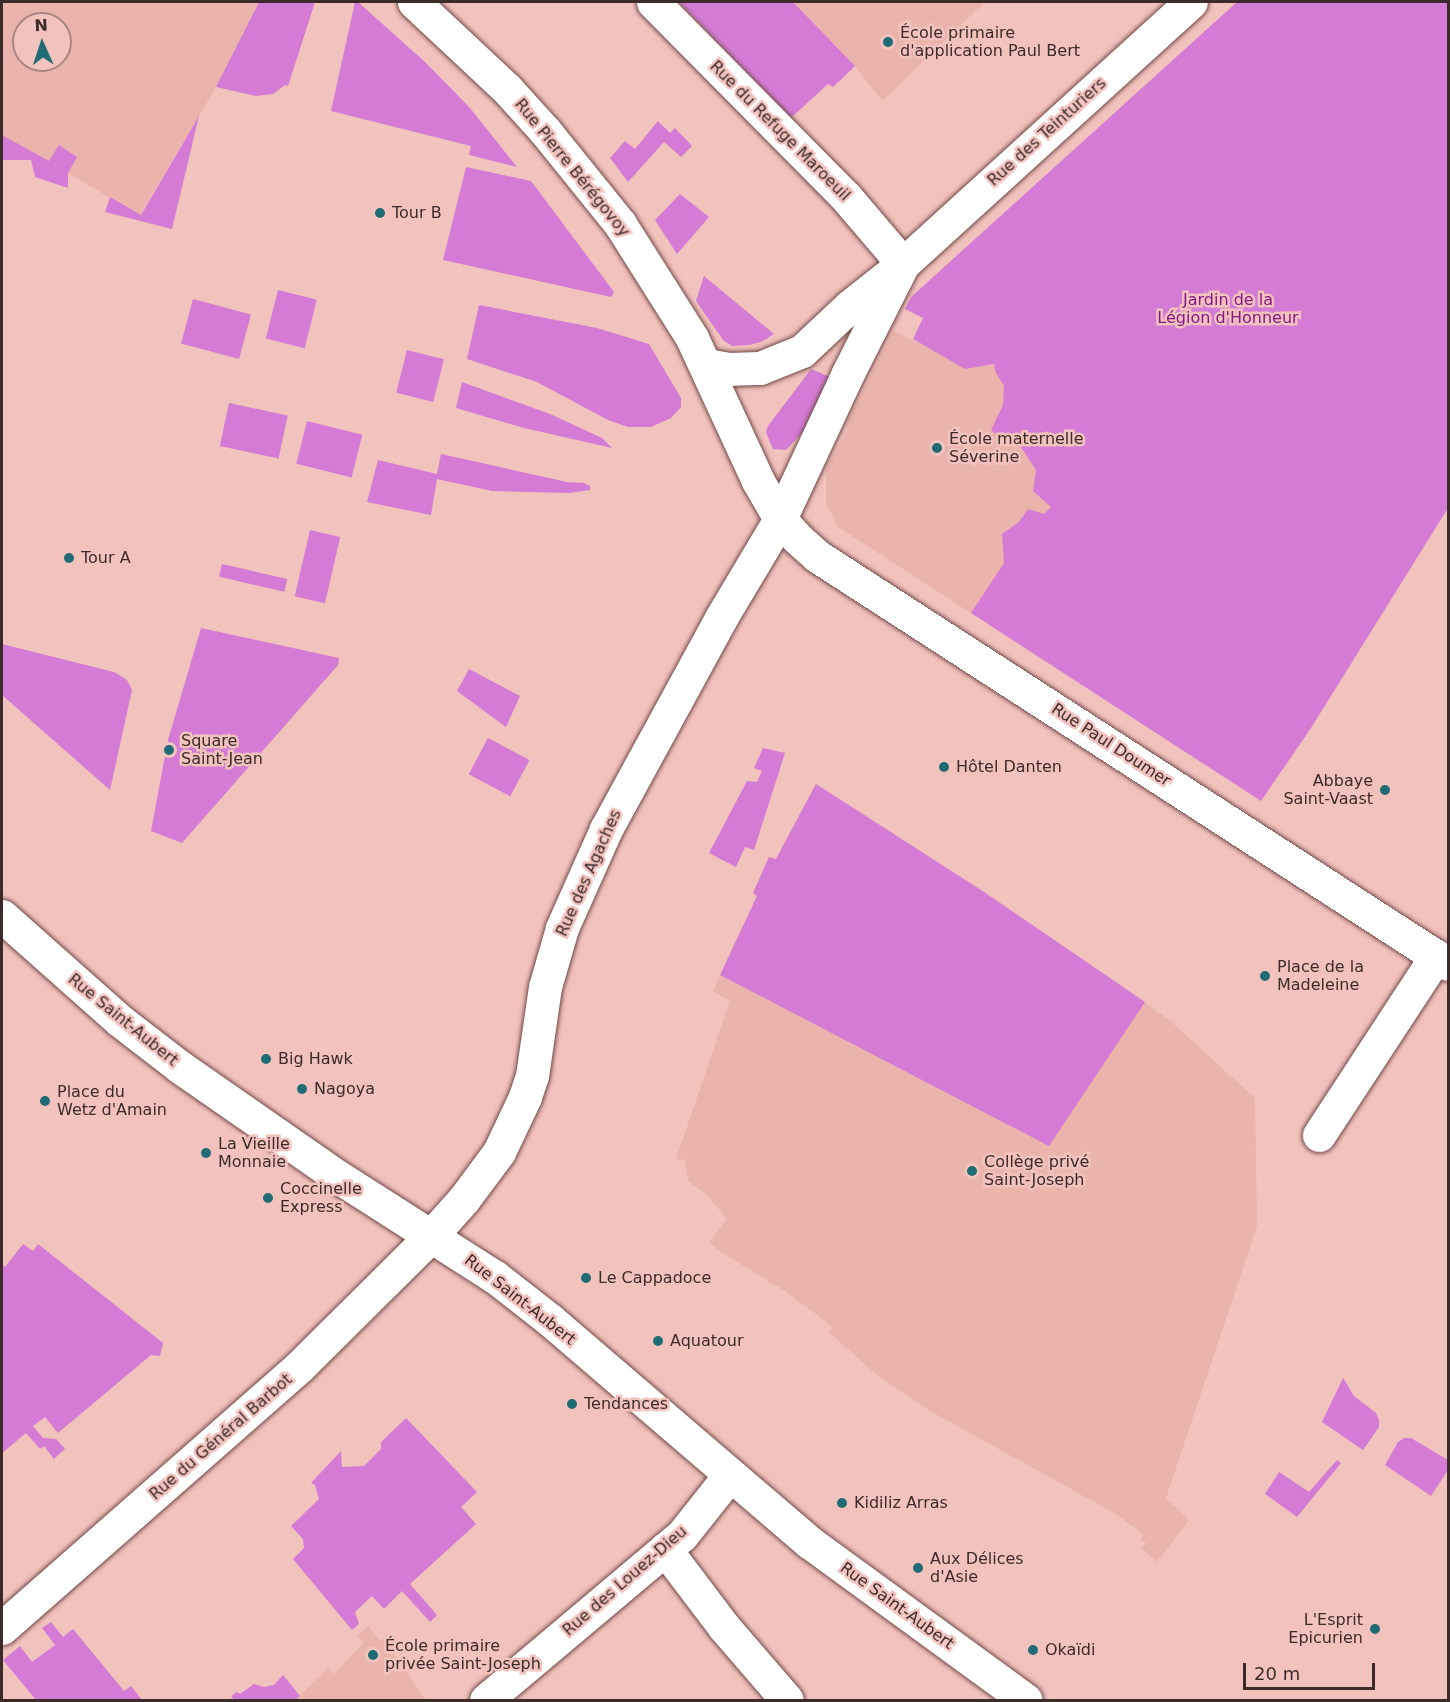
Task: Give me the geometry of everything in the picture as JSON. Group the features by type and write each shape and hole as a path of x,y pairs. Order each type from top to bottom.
{"street":[{"name":"Rue Pierre Bérégovoy","path":"414,2 507,89 593,188 648,264 706,365 758,481 780,519"},
{"name":"Rue du Refuge Maroeuil","path":"652,2 846,197 903,264"},
{"name":"Rue des Teinturiers","path":"706,365 744,370 760,368 783,361 802,351 850,306 903,264 1191,2"},
{"name":"Rue des Agaches","path":"431,1236 464,1199 498,1152 512,1126 532,1076 545,987 562,928 606,829 721,618 780,519 848,373 903,264"},
{"name":"Rue Paul Doumer","path":"780,519 816,556 1442,960"},
{"name":"Rue Saint-Aubert","path":"2,916 119,1020 180,1067 340,1178 469,1258 550,1320 729,1476 809,1542 1026,1701"},
{"path":"1319,1134 1442,960"},
{"name":"Rue du Général Barbot","path":"2,1628 299,1367 431,1236"},
{"name":"Rue des Louez-Dieu","path":"486,1701 665,1549 696,1519 729,1476"},
{"path":"665,1549 724,1627 787,1701"}],"shaded area":[{"path":"2,2 259,2 216,87 140,215 2,135"},
{"name":"École primaire d'application Paul Bert","path":"793,2 985,2 882,101 855,66"},
{"name":"École maternelle Séverine","path":"894,331 950,358 1010,345 1062,548 1004,564 971,613 838,527 826,503 826,469 849,428 846,425"},
{"name":"Collège privé Saint-Joseph","path":"816,784 984,892 1168,1019 1255,1098 1257,1226 1166,1498 1189,1520 1157,1562 1142,1548 1146,1543 1141,1540 1144,1534 1114,1513 932,1412 878,1376 829,1332 833,1327 785,1291 722,1253 709,1242 727,1219 707,1195 688,1181 685,1160 676,1159 730,1001 713,991 757,896 753,893 769,857 776,859"},
{"name":"École primaire privée Saint-Joseph","path":"368,1626 381,1641 384,1639 426,1700 295,1700 328,1668 334,1674 363,1643 358,1636"}],"green space":[{"path":"259,2 315,2 288,86 285,85 273,94 256,96 216,87"},
{"path":"355,2 358,2 425,62 470,108 517,167 469,155 471,146 331,111"},
{"path":"679,2 793,2 855,66 833,87 828,84 791,118"},
{"name":"Jardin de la Légion d'Honneur","path":"1237,2 1448,2 1448,508 1311,728 1261,801 971,613 1004,563 1002,534 1019,522 1028,509 1044,514 1051,507 1033,491 1036,470 1021,447 1003,441 991,430 1003,405 1004,386 995,371 994,364 965,369 913,339 923,318 905,309 911,297"},
{"path":"199,116 172,229 105,212 110,197 141,215"},
{"path":"658,121 670,133 675,128 692,146 681,157 664,142 628,182 610,158 625,141 635,149"},
{"path":"2,135 49,161 59,145 77,157 68,173 68,188 35,177 31,160 2,160"},
{"path":"466,167 531,181 614,292 611,297 443,260"},
{"path":"680,194 709,217 677,254 655,220"},
{"path":"704,276 774,334 761,342 749,345 732,346 723,340 696,301"},
{"path":"278,290 317,300 305,348 266,339"},
{"path":"193,299 251,315 239,359 181,343"},
{"path":"479,305 597,328 649,344 681,398 681,407 671,418 651,427 628,427 608,420 537,382 467,359"},
{"path":"407,350 444,359 433,402 396,393"},
{"path":"811,369 830,377 803,432 786,450 773,449 766,432 768,426"},
{"path":"462,382 550,414 602,438 612,448 524,428 456,408"},
{"path":"229,403 288,415 279,459 220,446"},
{"path":"307,421 362,435 352,477 296,464"},
{"path":"441,454 567,482 584,483 590,486 590,490 569,493 492,491 437,479 431,515 367,502 378,460 437,474"},
{"path":"310,530 340,537 325,603 295,596"},
{"path":"222,564 287,579 284,592 219,577"},
{"path":"201,628 339,658 338,665 182,843 151,831 168,740"},
{"path":"2,644 114,672 127,680 132,690 110,790 2,695"},
{"path":"469,669 520,696 506,727 457,691"},
{"path":"488,738 529,760 510,796 469,774"},
{"path":"763,748 785,753 754,850 745,847 736,867 709,853 747,781 757,782 762,771 754,768"},
{"path":"816,784 984,892 1145,1002 1049,1146 720,975 757,896 753,893 769,857 776,859"},
{"path":"23,1244 33,1251 38,1244 163,1343 160,1356 151,1355 58,1433 45,1417 33,1426 43,1438 56,1439 65,1449 54,1459 44,1446 40,1449 26,1433 2,1453 2,1265 5,1267"},
{"path":"1343,1378 1354,1396 1376,1413 1379,1420 1379,1427 1363,1450 1322,1422"},
{"path":"406,1418 477,1492 461,1507 476,1524 410,1584 437,1615 430,1622 402,1591 384,1609 372,1596 355,1612 359,1624 352,1630 293,1559 304,1548 303,1539 291,1526 319,1499 315,1485 311,1483 341,1451 342,1467 364,1466 381,1449 381,1442"},
{"path":"1404,1438 1411,1438 1448,1460 1448,1470 1431,1496 1385,1465 1398,1442"},
{"path":"1337,1460 1341,1463 1297,1517 1265,1494 1279,1472 1309,1492"},
{"path":"51,1622 63,1637 73,1629 124,1691 131,1686 142,1700 36,1700 3,1660 20,1646 32,1662 55,1645 42,1628"},
{"path":"283,1675 300,1696 295,1700 234,1700 231,1696 237,1692 240,1694 254,1684 264,1687 274,1685"}],"place":[{"name":"École primaire d'application Paul Bert","path":"888,42"},
{"name":"Tour B","path":"380,213"},
{"name":"École maternelle Séverine","path":"937,448"},
{"name":"Tour A","path":"69,558"},
{"name":"Square Saint-Jean","path":"169,750"},
{"name":"Hôtel Danten","path":"944,767"},
{"name":"Abbaye Saint-Vaast","path":"1385,790"},
{"name":"Place de la Madeleine","path":"1265,976"},
{"name":"Big Hawk","path":"266,1059"},
{"name":"Nagoya","path":"302,1089"},
{"name":"Place du Wetz d'Amain","path":"45,1101"},
{"name":"La Vieille Monnaie","path":"206,1153"},
{"name":"Collège privé Saint-Joseph","path":"972,1171"},
{"name":"Coccinelle Express","path":"268,1198"},
{"name":"Le Cappadoce","path":"586,1278"},
{"name":"Aquatour","path":"658,1341"},
{"name":"Tendances","path":"572,1404"},
{"name":"Kidiliz Arras","path":"842,1503"},
{"name":"Aux Délices d'Asie","path":"918,1568"},
{"name":"L'Esprit Epicurien","path":"1375,1629"},
{"name":"Okaïdi","path":"1033,1650"},
{"name":"École primaire privée Saint-Joseph","path":"373,1655"}]}
